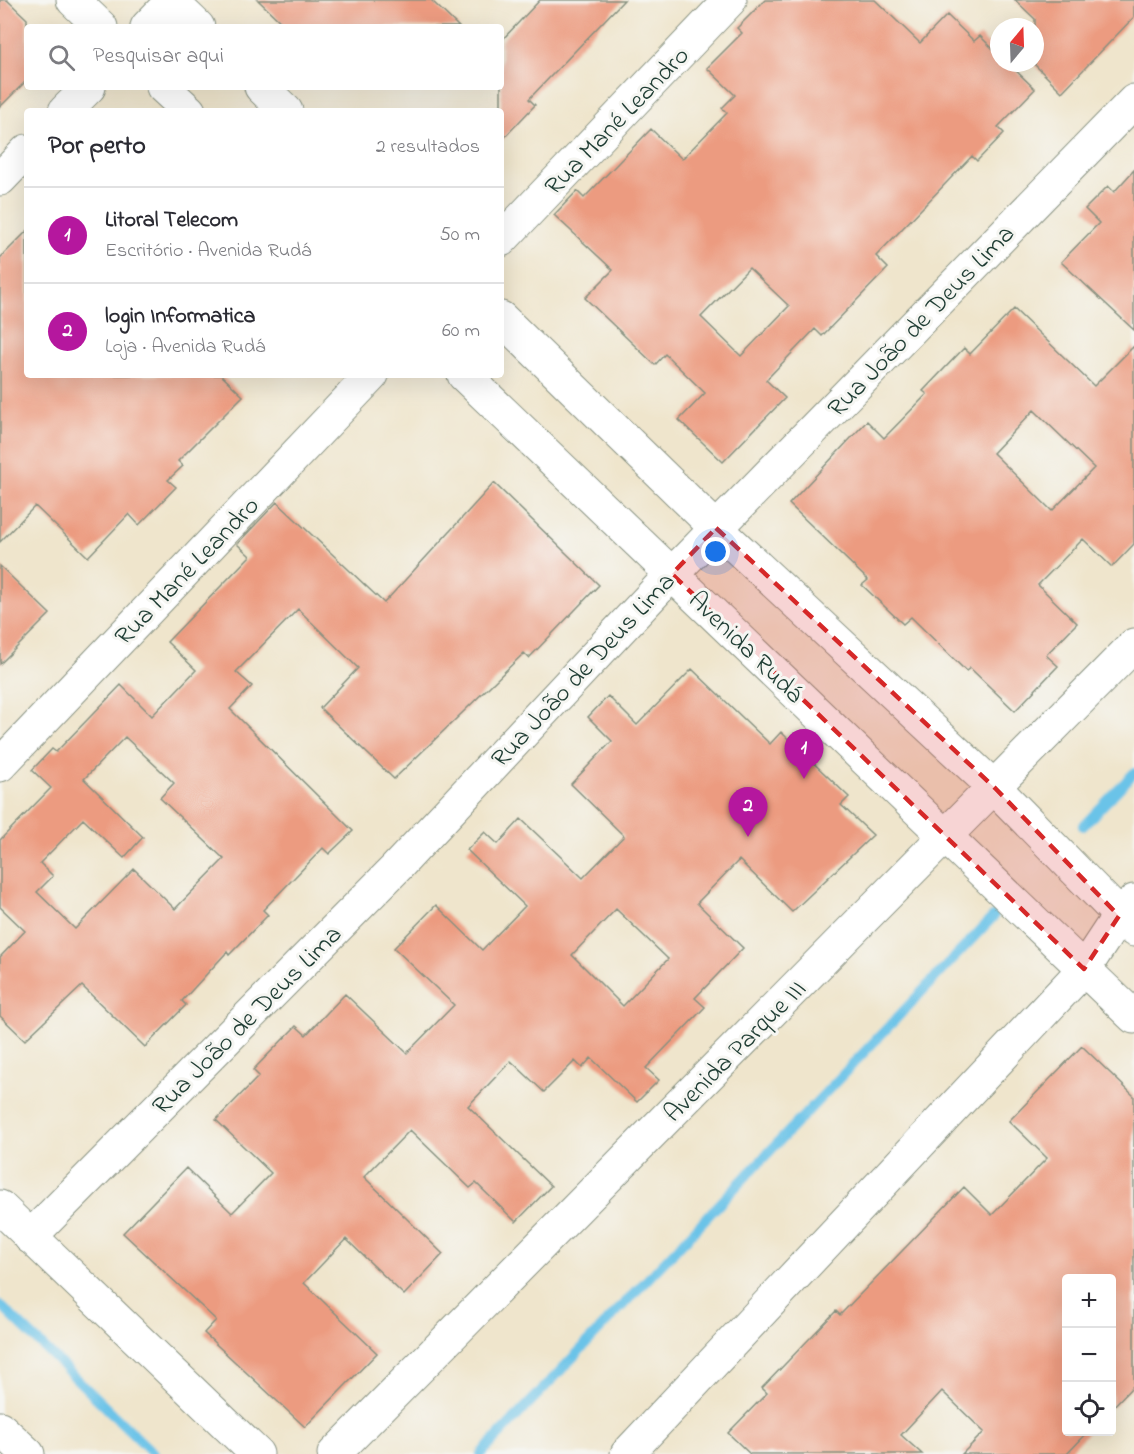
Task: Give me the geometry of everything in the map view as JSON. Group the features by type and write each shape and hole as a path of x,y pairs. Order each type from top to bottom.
{"street":[{"path":"73,0 98,24"},
{"path":"150,24 172,0 195,24"},
{"name":"Rua Mané Leandro","path":"504,237 730,0"},
{"path":"68,108 86,90"},
{"path":"167,90 186,108"},
{"path":"264,90 283,108"},
{"name":"Rua João de Deus Lima","path":"30,1237 396,868 716,528 1134,101"},
{"path":"0,179 24,154"},
{"path":"504,321 716,528 1129,916 1084,969 627,1454"},
{"name":"Rua Mané Leandro","path":"0,765 369,378"},
{"name":"Avenida Rudá","path":"467,378 1134,1017"},
{"name":"Avenida Parque III","path":"334,1454 1134,645"},
{"path":"0,1207 257,1454"},
{"path":"0,1428 28,1454"}],"highlighted area":[{"path":"716,528 995,788 1119,916 1084,969 672,574"}],"building":[{"path":"0,0 7,0 27,19 27,24 24,24 24,83 0,107"},
{"path":"258,0 431,0 456,24 283,24"},
{"path":"540,0 624,0 529,99 535,105 504,138 504,108 501,108 501,90 504,90 504,38"},
{"path":"765,0 875,0 920,43 947,15 974,41 980,36 990,46 990,72 1017,72 1035,89 998,127 1004,133 977,161 972,156 876,256 888,268 822,336 815,329 766,380 785,398 723,462 679,420 705,393 665,354 655,365 585,298 613,270 554,215 577,191 584,198 651,129 682,159 727,113 722,108 735,95 707,68 742,33 737,28","holes":["749,268 789,306 741,356 701,317"]},
{"path":"1015,0 1134,0 1134,17 1062,92 1042,72 1044,72 1044,18 1034,18"},
{"path":"1134,170 1134,330 1061,262 1099,223 1085,209 1108,186 1114,192"},
{"path":"24,234 24,378 224,378 243,396 178,461 183,466 168,480 176,487 139,525 129,514 88,557 35,506 0,542 0,258"},
{"path":"1014,309 1094,386 1134,346 1134,544 1112,567 1083,539 1038,585 1077,623 1046,655 1058,666 1015,711 970,668 966,671 911,617 903,624 862,585 868,580 789,504 867,421 884,438 927,394 923,391 964,348 970,354","holes":["1034,410 1094,468 1052,511 993,453"]},
{"path":"494,483 599,585 529,658 524,653 394,779 320,708 358,668 298,609 236,672 252,686 230,709 353,831 329,854 323,848 263,910 268,915 229,955 227,952 182,1001 186,1005 145,1047 82,986 25,1040 0,1016 0,957 25,931 0,907 0,840 51,788 32,770 52,749 56,752 121,685 152,716 196,670 167,642 250,556 237,544 277,502 384,603","holes":["125,737 174,783 160,798 224,859 175,909 134,869 75,929 37,892 53,876 40,863 83,819 124,858 143,837 84,779"]},
{"path":"0,566 50,614 0,664"},
{"path":"692,669 770,744 781,732 849,797 841,805 873,835 792,912 739,860 697,903 743,948 695,998 705,1007 646,1068 659,1080 637,1102 591,1058 582,1068 575,1061 544,1092 511,1061 468,1106 551,1186 516,1222 476,1183 470,1188 410,1130 364,1177 443,1254 404,1295 346,1239 304,1283 377,1353 305,1427 204,1333 216,1320 123,1233 186,1168 232,1213 271,1173 216,1120 259,1076 253,1070 296,1026 306,1035 345,994 407,1053 454,1005 394,948 436,905 482,950 525,906 467,850 485,832 498,844 521,819 583,878 624,836 571,784 612,741 588,717 608,696 637,725","holes":["616,909 668,959 623,1006 572,955"]},
{"path":"1082,1046 1134,1096 1134,1385 1116,1404 1116,1274 1062,1274 1062,1436 1084,1436 1067,1454 962,1454 984,1432 942,1391 901,1435 922,1454 750,1454 728,1433 767,1393 762,1388 836,1311 840,1315 964,1187 992,1215 1047,1158 1009,1121"}],"waterway":[{"path":"1083,826 1134,773"},
{"path":"481,1454 994,916"},
{"path":"0,1305 154,1454"}],"place":[{"name":"Litoral Telecom","path":"804,779"},
{"name":"login Informatica","path":"748,837"}]}
